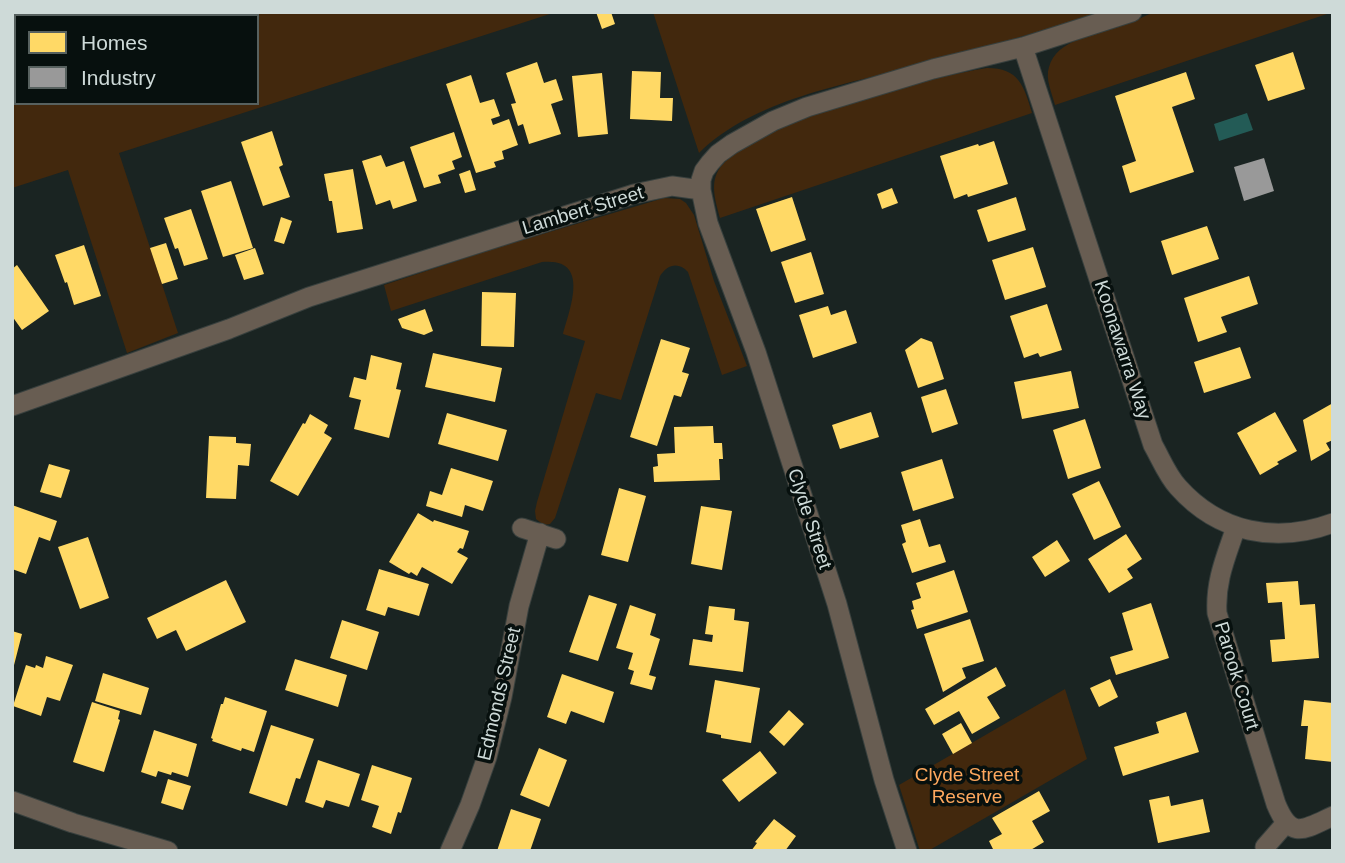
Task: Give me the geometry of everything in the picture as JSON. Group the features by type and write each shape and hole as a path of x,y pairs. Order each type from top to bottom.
{"street":[{"path":"701,190 704,171 718,154 751,131 807,107 933,69 1023,47 1132,12"},
{"name":"Koonawarra Way","path":"1023,47 1153,445 1177,486 1194,503 1213,516 1236,527 1257,532 1293,534 1333,523"},
{"name":"Lambert Street","path":"12,406 229,329 309,297 634,194 672,186 701,190"},
{"name":"Clyde Street","path":"701,190 714,241 759,362 836,604 884,780 907,851"},
{"name":"Parook Court","path":"1236,527 1219,579 1217,613 1276,804 1286,822"},
{"name":"Edmonds Street","path":"450,851 470,805 490,744 519,606 539,533"},
{"path":"12,801 73,823 168,851"},
{"path":"1265,847 1286,822 1293,828 1300,829 1333,816"}],"green space":[{"path":"12,12 556,12 119,153 178,333 127,353 68,170 12,188"},
{"path":"653,12 1101,12 985,47 801,96 746,119 699,153"},
{"path":"1154,12 1333,12 1055,105 1048,72 1053,58 1060,50 1068,44"},
{"path":"987,68 1006,71 1018,80 1032,113 720,218 714,188 718,171 735,153 764,136 842,105 925,81"},
{"path":"664,198 680,199 694,215 714,281 747,366 722,375 688,272 680,266 666,269 660,276 621,400 596,393 555,518 550,524 544,525 536,519 537,502 585,341 563,334 574,286 567,267 542,262 391,311 384,285 502,246"},
{"name":"Clyde Street Reserve","path":"1065,689 1087,759 928,851 920,851 899,785"}],"water":[{"path":"1247,113 1253,130 1219,141 1214,124"}],"building: Homes":[{"path":"596,12 611,12 615,24 602,29"},
{"path":"1293,52 1305,89 1268,101 1255,65"},
{"path":"537,62 544,83 556,79 563,100 551,104 561,134 529,144 523,124 518,126 511,104 516,103 506,73"},
{"path":"632,71 661,72 660,98 673,98 672,121 630,119"},
{"path":"1186,72 1195,99 1172,107 1194,172 1130,193 1122,166 1136,161 1115,96"},
{"path":"602,73 608,134 578,137 572,76"},
{"path":"471,75 480,103 494,99 500,116 491,119 493,125 509,119 518,145 502,151 504,159 494,162 496,167 476,173 446,84"},
{"path":"272,131 283,165 279,167 290,197 263,206 241,142"},
{"path":"454,132 462,157 452,161 455,169 438,175 441,183 424,188 410,147"},
{"path":"994,141 1008,184 954,199 940,156"},
{"path":"381,155 386,167 404,161 417,201 393,209 390,200 376,205 362,161"},
{"path":"353,169 363,229 337,233 324,174"},
{"path":"470,170 476,190 465,193 459,174"},
{"path":"231,181 253,248 223,257 201,191"},
{"path":"892,188 898,203 882,209 877,194"},
{"path":"792,197 806,240 771,252 756,209"},
{"path":"1016,197 1026,230 988,242 977,210"},
{"path":"191,209 208,259 184,266 164,218"},
{"path":"281,217 292,221 284,244 274,241"},
{"path":"1207,226 1219,259 1172,275 1161,241"},
{"path":"166,243 178,279 162,284 150,248"},
{"path":"84,245 101,296 74,305 55,255"},
{"path":"1033,247 1046,287 1005,300 992,260"},
{"path":"255,248 264,274 244,280 235,255"},
{"path":"811,252 824,294 795,303 781,262"},
{"path":"17,265 49,311 22,330 12,316 12,269"},
{"path":"1249,276 1258,304 1221,317 1227,332 1198,342 1184,298"},
{"path":"482,292 516,293 514,347 481,346"},
{"path":"1047,304 1062,350 1040,357 1038,353 1024,358 1010,316"},
{"path":"828,306 831,315 846,310 857,343 813,358 799,315"},
{"path":"425,309 433,331 424,335 402,328 398,319"},
{"path":"921,338 932,342 944,379 918,388 905,350"},
{"path":"661,339 690,348 682,372 689,374 681,397 674,395 657,446 630,437"},
{"path":"1240,347 1251,378 1204,393 1194,362"},
{"path":"433,353 502,368 495,402 425,387"},
{"path":"371,355 402,363 396,389 401,390 389,438 354,429 361,400 349,397 354,377 366,380"},
{"path":"1071,371 1079,408 1022,419 1014,382"},
{"path":"946,389 958,424 932,433 921,397"},
{"path":"1333,403 1333,440 1326,443 1330,450 1311,461 1303,420"},
{"path":"871,412 879,437 840,449 832,425"},
{"path":"1275,412 1297,451 1260,475 1237,433"},
{"path":"447,413 507,430 498,461 438,444"},
{"path":"310,414 328,425 324,433 332,438 298,496 270,481"},
{"path":"1085,419 1101,468 1068,479 1053,430"},
{"path":"713,426 714,443 722,443 723,459 719,459 720,480 654,482 653,467 658,466 657,454 675,453 674,427"},
{"path":"209,436 236,437 236,443 251,444 249,466 238,465 236,499 206,498"},
{"path":"942,459 954,498 913,511 901,472"},
{"path":"49,464 70,470 61,498 40,492"},
{"path":"451,468 493,481 483,511 465,505 462,517 426,506 430,491 442,495"},
{"path":"1099,481 1121,527 1094,540 1072,494"},
{"path":"619,488 646,496 628,562 601,555"},
{"path":"12,505 57,521 50,541 39,537 26,574 12,569"},
{"path":"701,506 732,511 722,570 691,564"},
{"path":"418,513 433,522 434,520 469,531 463,549 460,548 457,552 468,558 452,584 422,567 417,576 389,562"},
{"path":"920,519 929,547 940,544 946,562 912,573 902,544 906,542 901,525"},
{"path":"1126,534 1142,559 1127,569 1133,578 1109,593 1088,559"},
{"path":"88,537 109,598 80,609 58,547"},
{"path":"1057,540 1070,561 1045,577 1032,557"},
{"path":"379,569 429,584 419,616 388,607 385,616 366,610"},
{"path":"954,570 968,612 917,629 911,610 914,609 912,601 921,598 916,583"},
{"path":"226,580 246,622 186,651 176,630 157,639 147,618"},
{"path":"1298,581 1300,605 1315,604 1319,658 1272,662 1270,640 1285,639 1282,602 1268,603 1266,583"},
{"path":"589,595 617,604 598,661 569,652"},
{"path":"1151,603 1169,658 1116,675 1110,657 1133,650 1122,613"},
{"path":"630,605 656,614 650,635 660,639 649,675 656,677 652,690 630,684 634,671 628,669 633,653 616,648"},
{"path":"709,606 735,609 734,620 749,622 743,672 689,665 693,639 712,642 713,635 705,634"},
{"path":"970,619 984,661 962,668 966,678 943,692 924,634"},
{"path":"342,620 379,632 367,670 330,658"},
{"path":"12,631 22,634 13,669 12,669"},
{"path":"46,656 73,665 60,701 47,697 41,716 13,706 26,665 43,668"},
{"path":"295,659 347,675 338,707 285,690"},
{"path":"996,667 1006,686 987,697 1000,718 972,734 959,711 934,725 925,709"},
{"path":"103,673 149,688 141,715 95,701"},
{"path":"562,674 614,692 604,723 571,711 566,724 547,717"},
{"path":"1110,679 1118,697 1099,707 1090,688"},
{"path":"715,680 760,688 751,743 721,738 721,735 706,732"},
{"path":"225,697 267,711 254,752 242,748 241,751 212,741"},
{"path":"1304,700 1333,703 1333,762 1305,759 1308,726 1301,726"},
{"path":"92,702 120,711 120,720 104,772 73,762"},
{"path":"789,710 804,724 784,746 769,732"},
{"path":"1186,712 1199,752 1123,776 1114,747 1159,733 1156,722"},
{"path":"961,723 972,743 953,754 942,734"},
{"path":"271,725 314,739 300,779 296,778 287,806 249,793"},
{"path":"154,730 197,744 188,777 158,771 156,777 141,772"},
{"path":"539,748 567,760 549,807 520,795"},
{"path":"760,751 777,773 739,802 722,780"},
{"path":"318,760 360,774 349,807 326,800 323,808 305,802"},
{"path":"372,765 412,778 391,834 372,827 379,806 361,800"},
{"path":"168,779 191,786 183,810 161,803"},
{"path":"1039,791 1050,811 1032,821 1044,842 1029,851 994,851 989,841 1002,834 992,818"},
{"path":"1169,796 1171,806 1203,799 1210,832 1158,843 1149,800"},
{"path":"511,809 541,819 530,851 497,851"},
{"path":"774,819 796,836 785,851 751,851 757,843 755,842"}],"building: Industry":[{"path":"1264,158 1274,191 1244,201 1234,167"}]}
